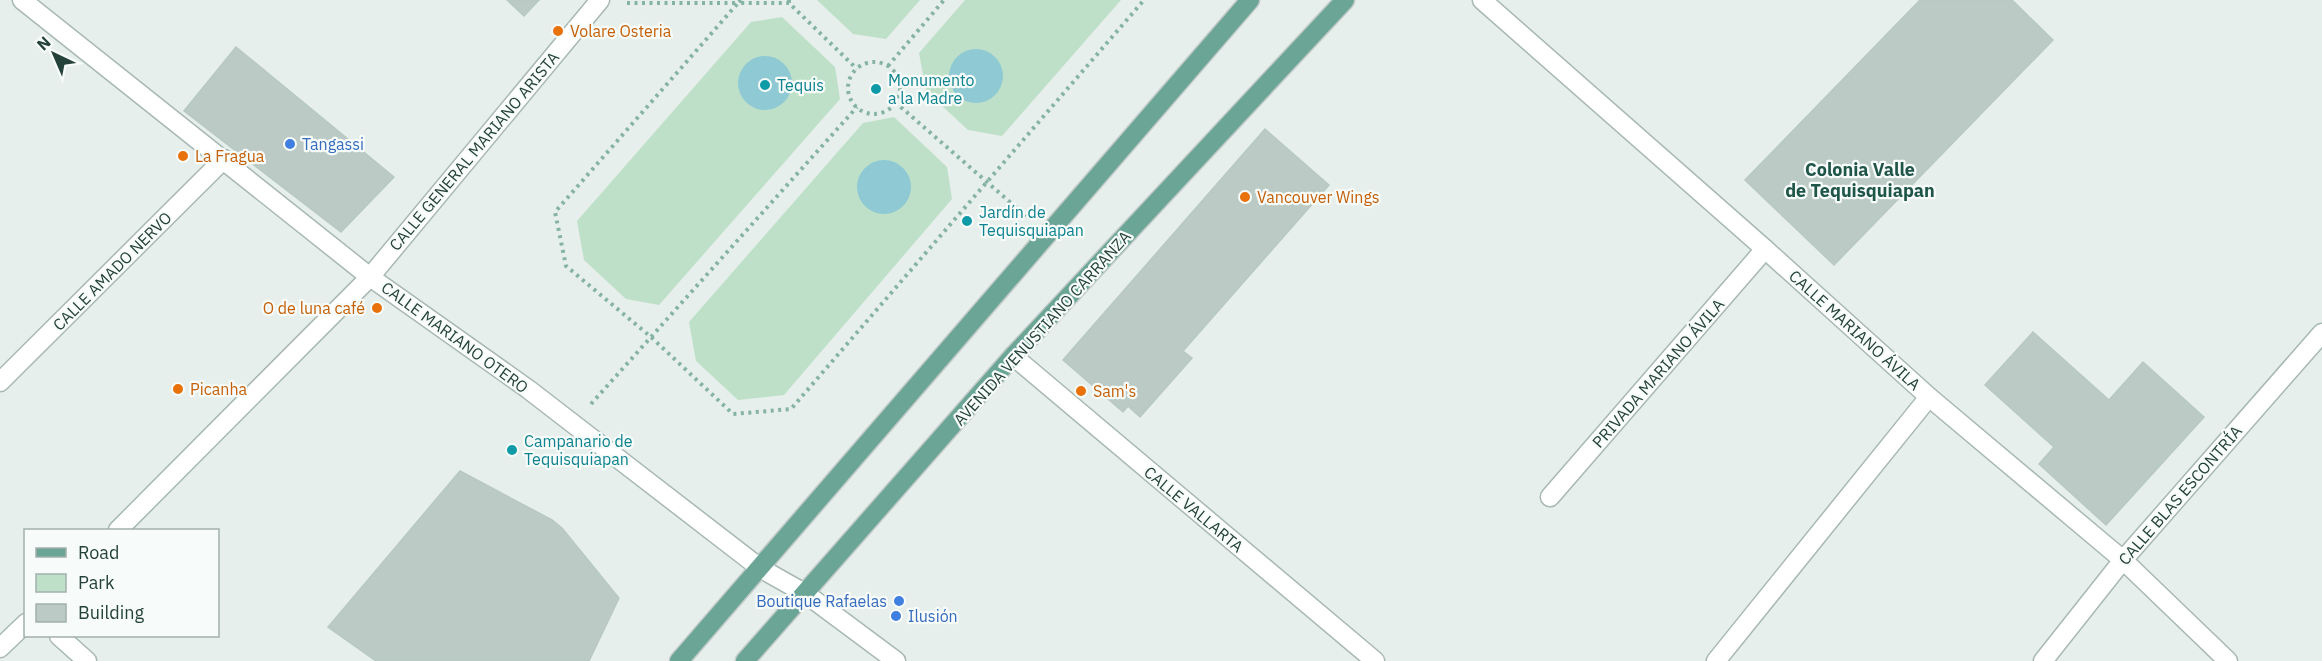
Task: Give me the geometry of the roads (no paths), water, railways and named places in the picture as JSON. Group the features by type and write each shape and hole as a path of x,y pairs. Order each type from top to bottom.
{"main road":[{"path":"679,661 1250,0"},
{"name":"AVENIDA VENUSTIANO CARRANZA","path":"746,661 1014,356 1345,0"}],"street":[{"name":"CALLE MARIANO OTERO","path":"22,0 370,277 528,389 760,568 806,594 897,661"},
{"name":"CALLE MARIANO ÁVILA","path":"1482,0 1929,397 2123,560 2228,661"},
{"name":"CALLE GENERAL MARIANO ARISTA","path":"120,529 370,277 599,1"},
{"name":"CALLE AMADO NERVO","path":"0,382 224,159"},
{"name":"PRIVADA MARIANO ÁVILA","path":"1550,497 1765,249"},
{"name":"CALLE BLAS ESCONTRÍA","path":"2043,661 2123,560 2322,333"},
{"name":"CALLE VALLARTA","path":"1014,356 1375,661"},
{"path":"1716,661 1929,397"},
{"path":"0,648 24,625"},
{"path":"59,637 87,661"}],"water":[{"path":"976,49 986,51 995,57 1001,66 1003,76 1001,86 995,95 986,101 976,103 966,101 957,95 951,86 949,76 951,66 957,57 966,51"},
{"path":"765,56 775,58 784,64 790,73 792,83 790,93 784,102 775,108 765,110 755,108 746,102 740,93 738,83 740,73 746,64 755,58"},
{"path":"884,160 894,162 903,168 909,177 911,187 909,197 903,206 894,212 884,214 874,212 865,206 859,197 857,187 859,177 865,168 874,162"}],"place":[{"name":"Volare Osteria","path":"558,31"},
{"name":"Tequis","path":"765,85"},
{"name":"Monumento a la Madre","path":"876,89"},
{"name":"Tangassi","path":"290,144"},
{"name":"La Fragua","path":"183,156"},
{"name":"Vancouver Wings","path":"1245,197"},
{"name":"Jardín de Tequisquiapan","path":"967,221"},
{"name":"O de luna café","path":"377,308"},
{"name":"Picanha","path":"178,389"},
{"name":"Sam's","path":"1081,391"},
{"name":"Campanario de Tequisquiapan","path":"512,450"},
{"name":"Boutique Rafaelas","path":"899,601"},
{"name":"Ilusión","path":"896,616"}],"district":[{"name":"Colonia Valle de Tequisquiapan","path":"1860,180"}]}
